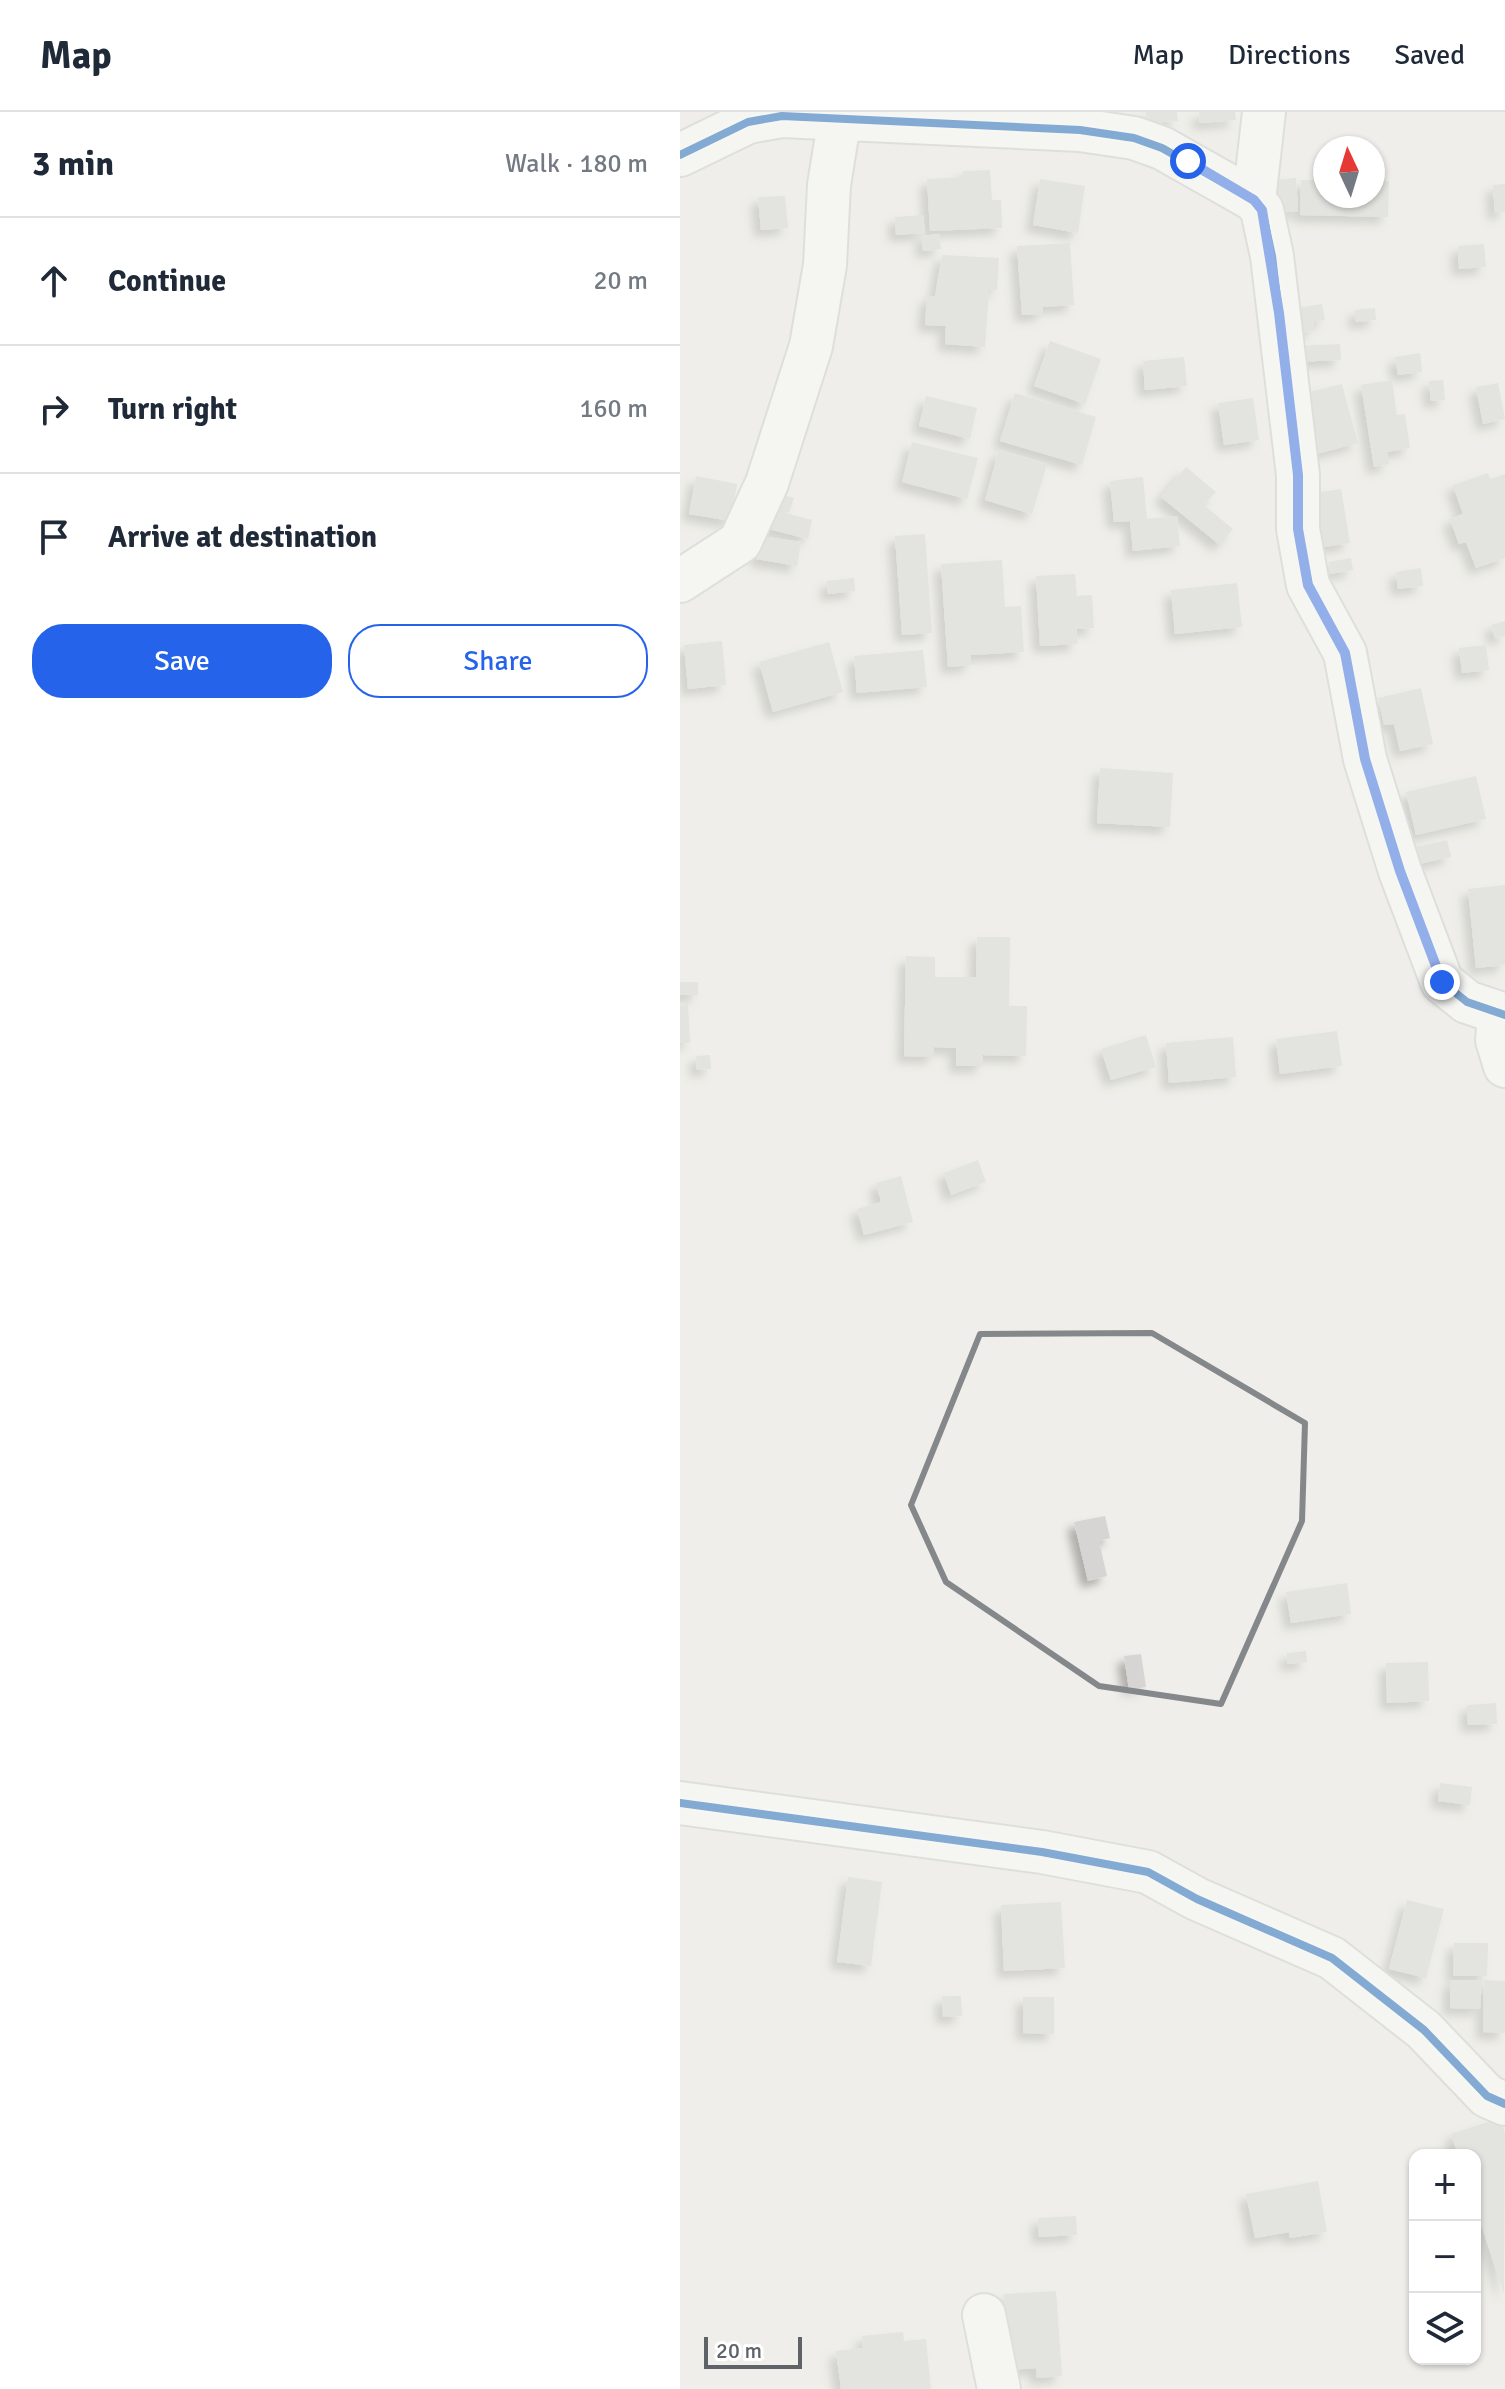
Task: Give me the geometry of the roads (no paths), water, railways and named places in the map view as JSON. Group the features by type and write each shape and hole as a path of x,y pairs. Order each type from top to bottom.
{"street":[{"path":"1254,200 1264,112"},
{"path":"680,155 748,122 782,116 1080,130 1134,138 1188,161 1254,200 1262,210 1272,256 1298,475 1298,529 1308,585 1345,653 1365,759 1400,871 1442,982 1467,1002 1502,1016 1497,1040 1505,1066"},
{"path":"680,581 740,542 767,483 811,346 825,265 829,185 840,117"},
{"path":"680,1803 1042,1852 1148,1872 1197,1899 1332,1958 1424,2030 1487,2096 1505,2104"},
{"path":"984,2315 999,2389"}]}
